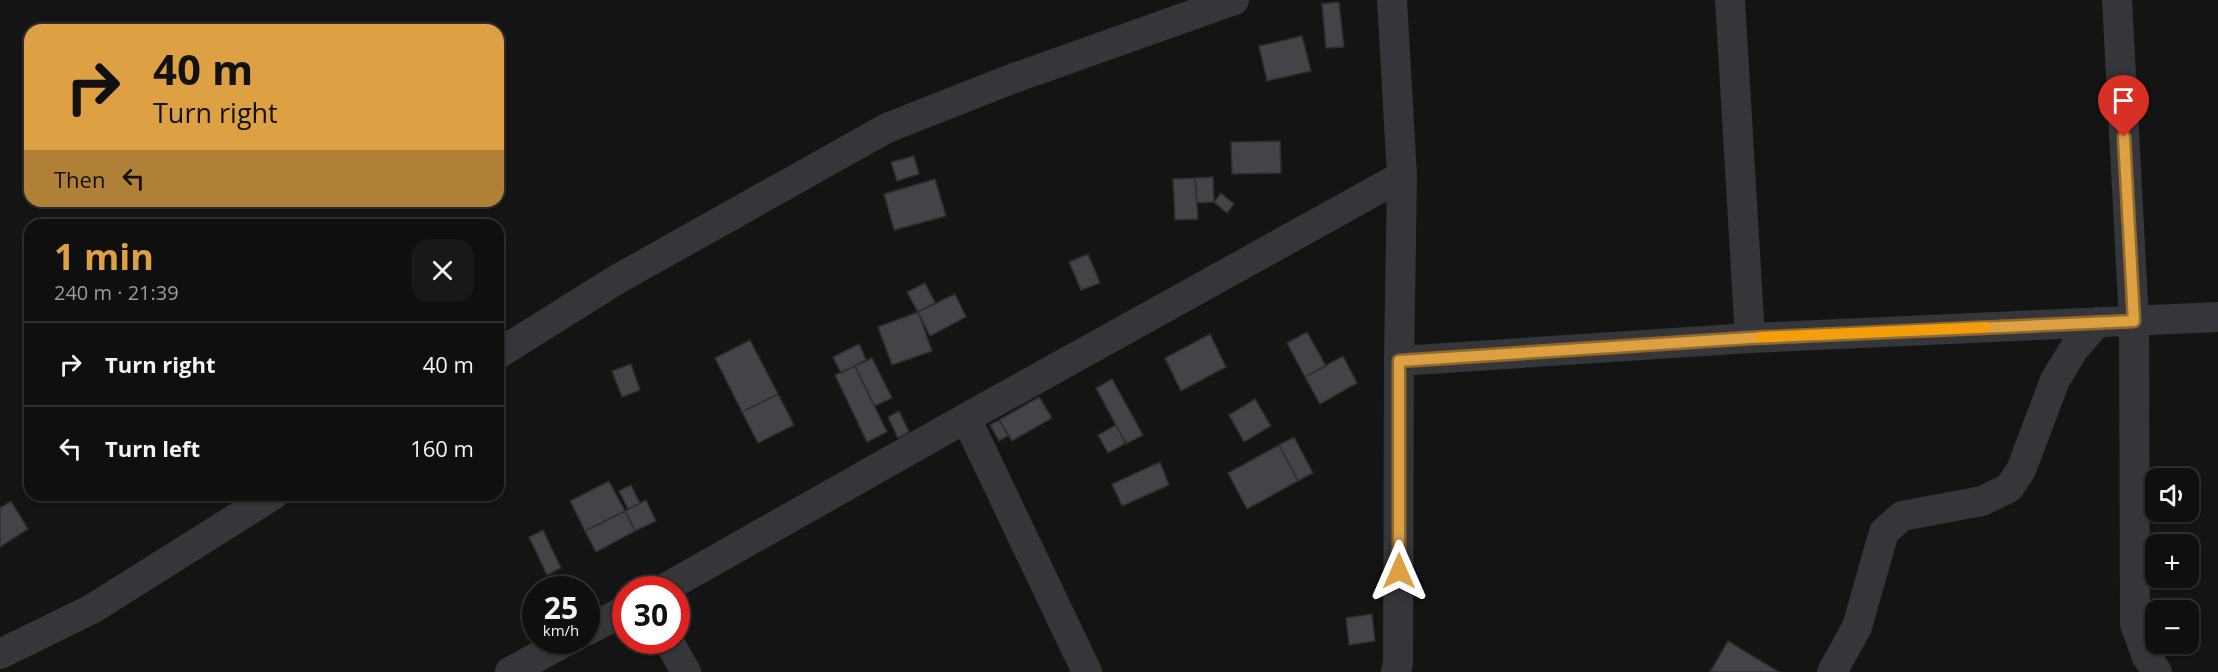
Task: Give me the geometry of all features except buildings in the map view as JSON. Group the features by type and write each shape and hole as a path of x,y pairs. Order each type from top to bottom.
{"street":[{"path":"504,350 616,280 887,128 1014,78 1234,0"},
{"path":"1392,0 1402,176 1398,664 1396,672"},
{"path":"1730,0 1750,338"},
{"path":"2117,0 2134,321 2135,624 2132,672"},
{"path":"687,576 1402,176"},
{"path":"1399,361 1750,338 2218,317"},
{"path":"1832,672 1857,627 1884,532 1902,516 1982,501 2009,488 2021,470 2055,380 2074,350 2097,322"},
{"path":"966,418 1088,672"},
{"path":"0,654 92,609 263,501"},
{"path":"2135,624 2147,657 2157,672"},
{"path":"510,672 543,654"},
{"path":"676,654 686,672"}],"slow traffic":[{"path":"1760,337 1986,327"}],"route":[{"path":"1399,571 1399,361 1750,338 2134,321 2124,137"}]}
